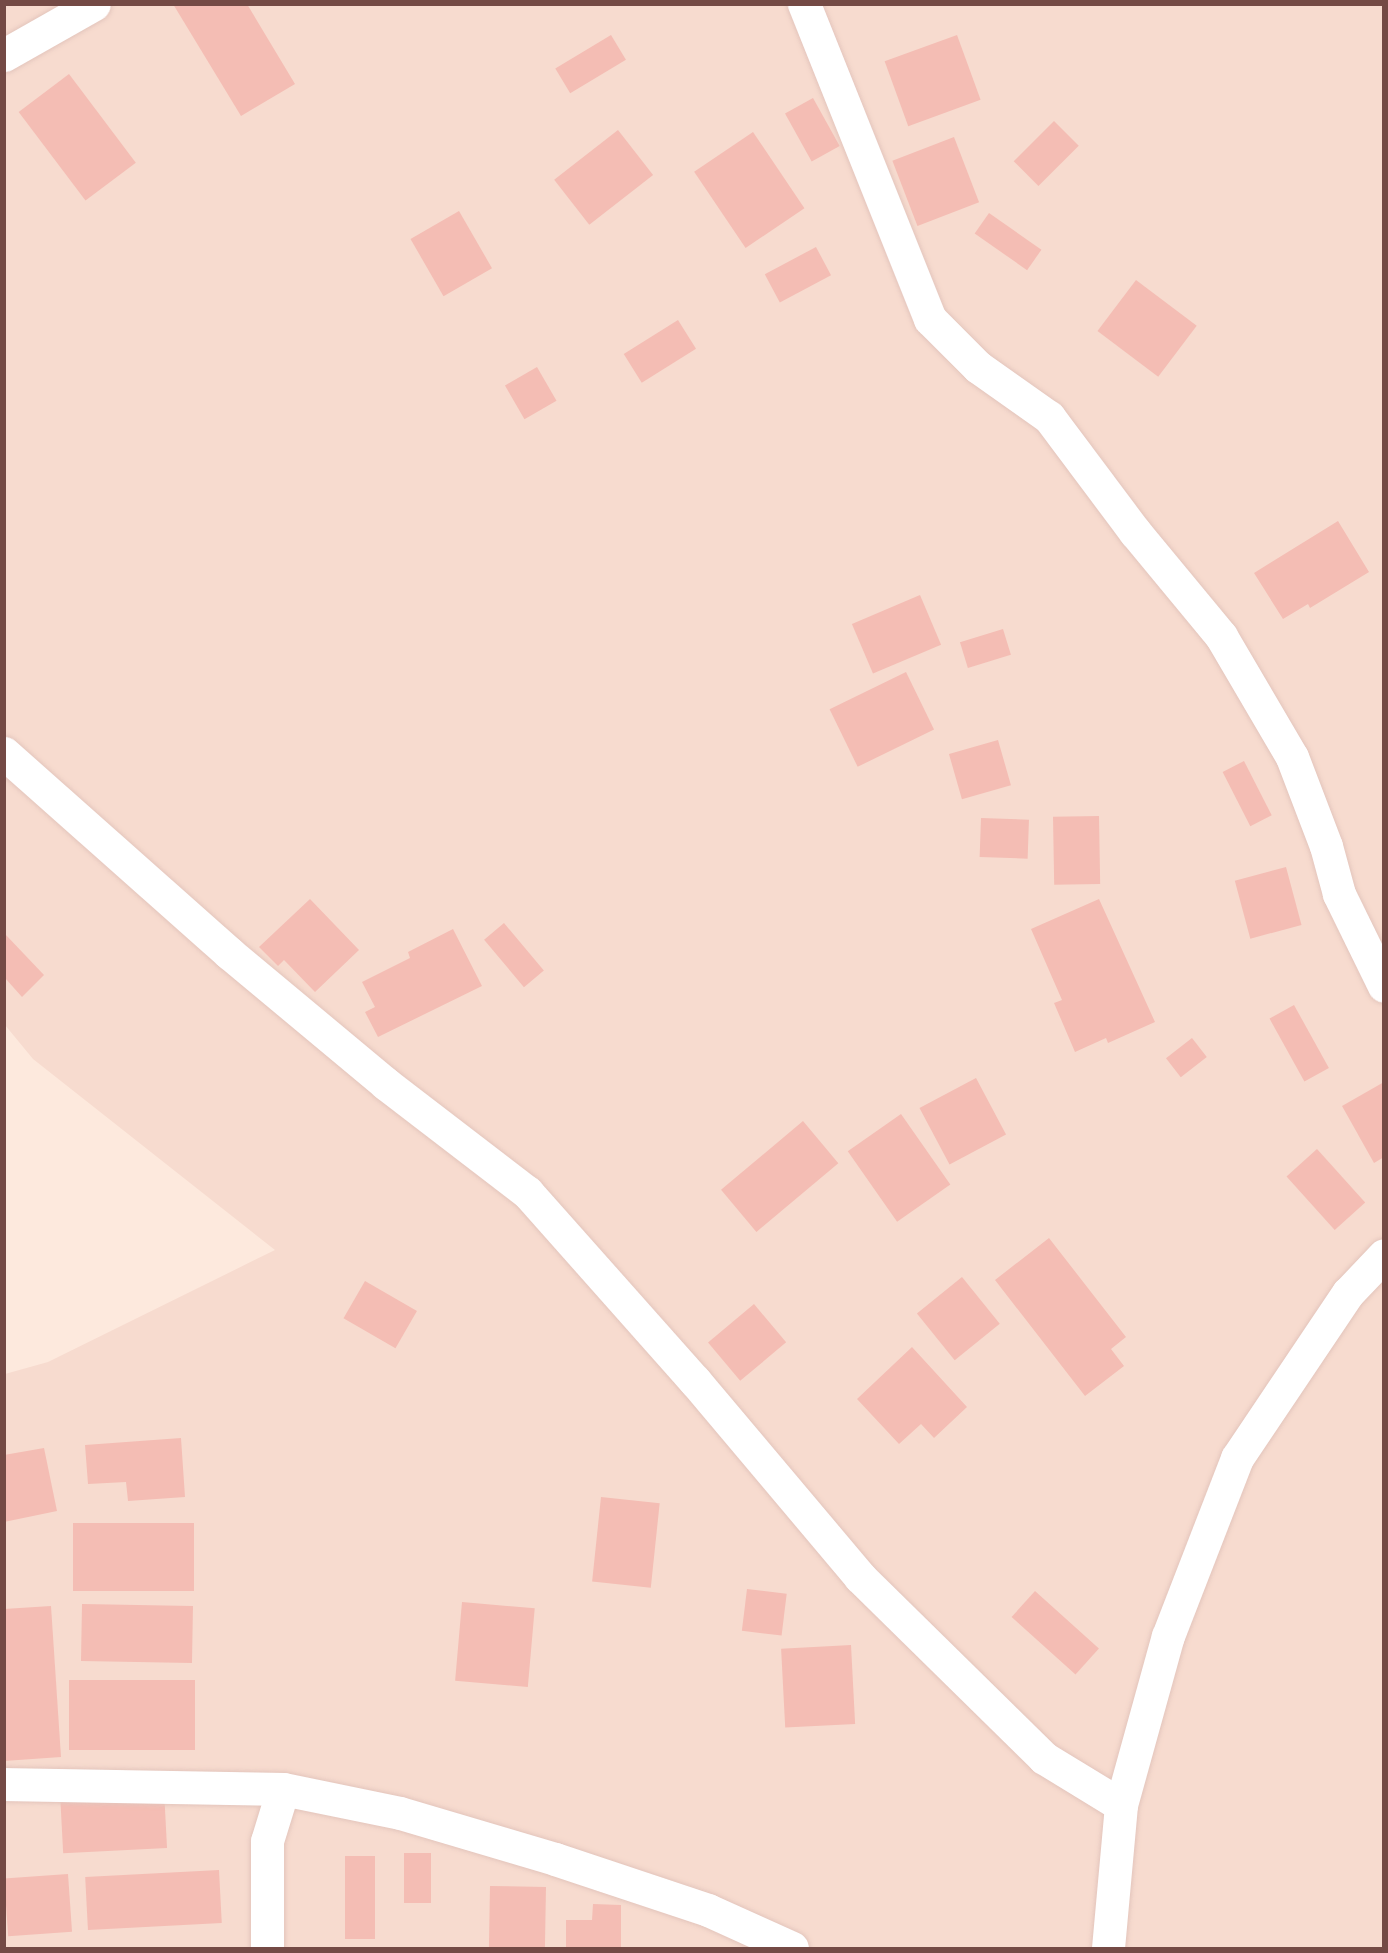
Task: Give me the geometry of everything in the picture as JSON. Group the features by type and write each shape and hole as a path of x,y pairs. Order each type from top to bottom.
{"street":[{"path":"4,55 94,4"},
{"path":"804,4 930,320 978,367 1049,417 1135,532 1221,636 1292,757 1326,846 1339,894 1383,986"},
{"path":"4,753 229,953 386,1084 527,1192 695,1381 860,1577 1044,1758 1120,1806"},
{"path":"1108,1948 1120,1806 1168,1636 1237,1458 1348,1293 1383,1255"},
{"path":"4,1784 283,1789 400,1813 555,1859 708,1910 792,1948"},
{"path":"267,1948 267,1841 283,1789"}],"shaded area":[{"path":"5,5 1383,5 1383,1948 5,1948 5,1374 48,1362 275,1250 33,1059 5,1025"}],"building":[{"path":"173,4 247,4 295,84 241,116"},
{"path":"611,35 626,60 570,93 555,68"},
{"path":"957,35 981,100 908,126 885,61"},
{"path":"69,74 136,163 85,201 19,112"},
{"path":"813,98 840,146 812,162 785,114"},
{"path":"1054,121 1079,146 1038,186 1014,161"},
{"path":"618,130 653,175 589,225 554,180"},
{"path":"753,132 804,208 746,248 694,172"},
{"path":"954,137 979,202 917,226 892,161"},
{"path":"459,211 492,268 444,296 411,239"},
{"path":"989,213 1041,250 1027,270 975,233"},
{"path":"816,247 831,275 780,302 765,274"},
{"path":"1136,280 1197,326 1158,377 1097,331"},
{"path":"678,320 696,349 642,383 624,354"},
{"path":"537,367 556,401 524,419 505,386"},
{"path":"1338,521 1369,572 1310,608 1308,604 1283,619 1254,573"},
{"path":"920,595 941,645 873,674 852,624"},
{"path":"1003,629 1011,655 968,668 960,642"},
{"path":"906,672 934,730 858,767 830,709"},
{"path":"998,740 1011,785 962,799 949,754"},
{"path":"1244,761 1272,815 1250,826 1223,772"},
{"path":"1099,816 1100,884 1054,885 1053,817"},
{"path":"981,818 1029,820 1028,859 980,857"},
{"path":"1286,867 1302,925 1250,939 1235,881"},
{"path":"310,899 359,950 315,992 284,960 278,966 259,947"},
{"path":"1099,899 1155,1022 1108,1043 1106,1038 1075,1052 1054,1003 1062,1000 1031,929"},
{"path":"504,923 544,970 524,987 484,940"},
{"path":"453,929 482,986 378,1037 365,1012 375,1007 362,982 410,958 408,952"},
{"path":"5,934 44,975 22,997 5,978"},
{"path":"1294,1005 1329,1068 1304,1082 1270,1019"},
{"path":"1192,1038 1207,1057 1181,1077 1166,1058"},
{"path":"976,1078 1006,1135 950,1165 919,1108"},
{"path":"1384,1082 1384,1157 1374,1163 1342,1106"},
{"path":"901,1114 950,1184 897,1222 848,1151"},
{"path":"803,1121 838,1163 756,1232 721,1190"},
{"path":"1317,1149 1365,1203 1335,1230 1287,1176"},
{"path":"1049,1238 1126,1337 1111,1349 1124,1366 1085,1396 995,1280"},
{"path":"962,1277 1000,1324 955,1360 917,1314"},
{"path":"365,1281 417,1311 395,1348 344,1318"},
{"path":"754,1304 786,1342 740,1381 708,1343"},
{"path":"912,1347 967,1407 934,1438 921,1424 899,1444 857,1399"},
{"path":"181,1438 185,1497 128,1501 126,1482 88,1484 85,1445"},
{"path":"44,1448 57,1511 4,1522 4,1455"},
{"path":"601,1497 660,1503 651,1588 592,1582"},
{"path":"73,1523 194,1523 194,1591 73,1591"},
{"path":"747,1589 787,1594 782,1636 742,1631"},
{"path":"1035,1591 1099,1649 1075,1675 1012,1617"},
{"path":"462,1602 535,1608 528,1687 455,1681"},
{"path":"82,1604 193,1606 192,1663 81,1661"},
{"path":"51,1606 61,1757 4,1761 4,1609"},
{"path":"851,1645 855,1724 785,1728 781,1649"},
{"path":"69,1680 195,1680 195,1750 69,1750"},
{"path":"164,1790 167,1848 63,1853 60,1795"},
{"path":"404,1853 431,1853 431,1903 404,1903"},
{"path":"345,1856 375,1856 375,1939 345,1939"},
{"path":"219,1870 222,1923 88,1930 85,1877"},
{"path":"68,1874 72,1932 8,1936 4,1878"},
{"path":"490,1886 546,1887 545,1948 489,1948"},
{"path":"593,1904 621,1905 621,1948 566,1948 566,1920 592,1920"}]}
